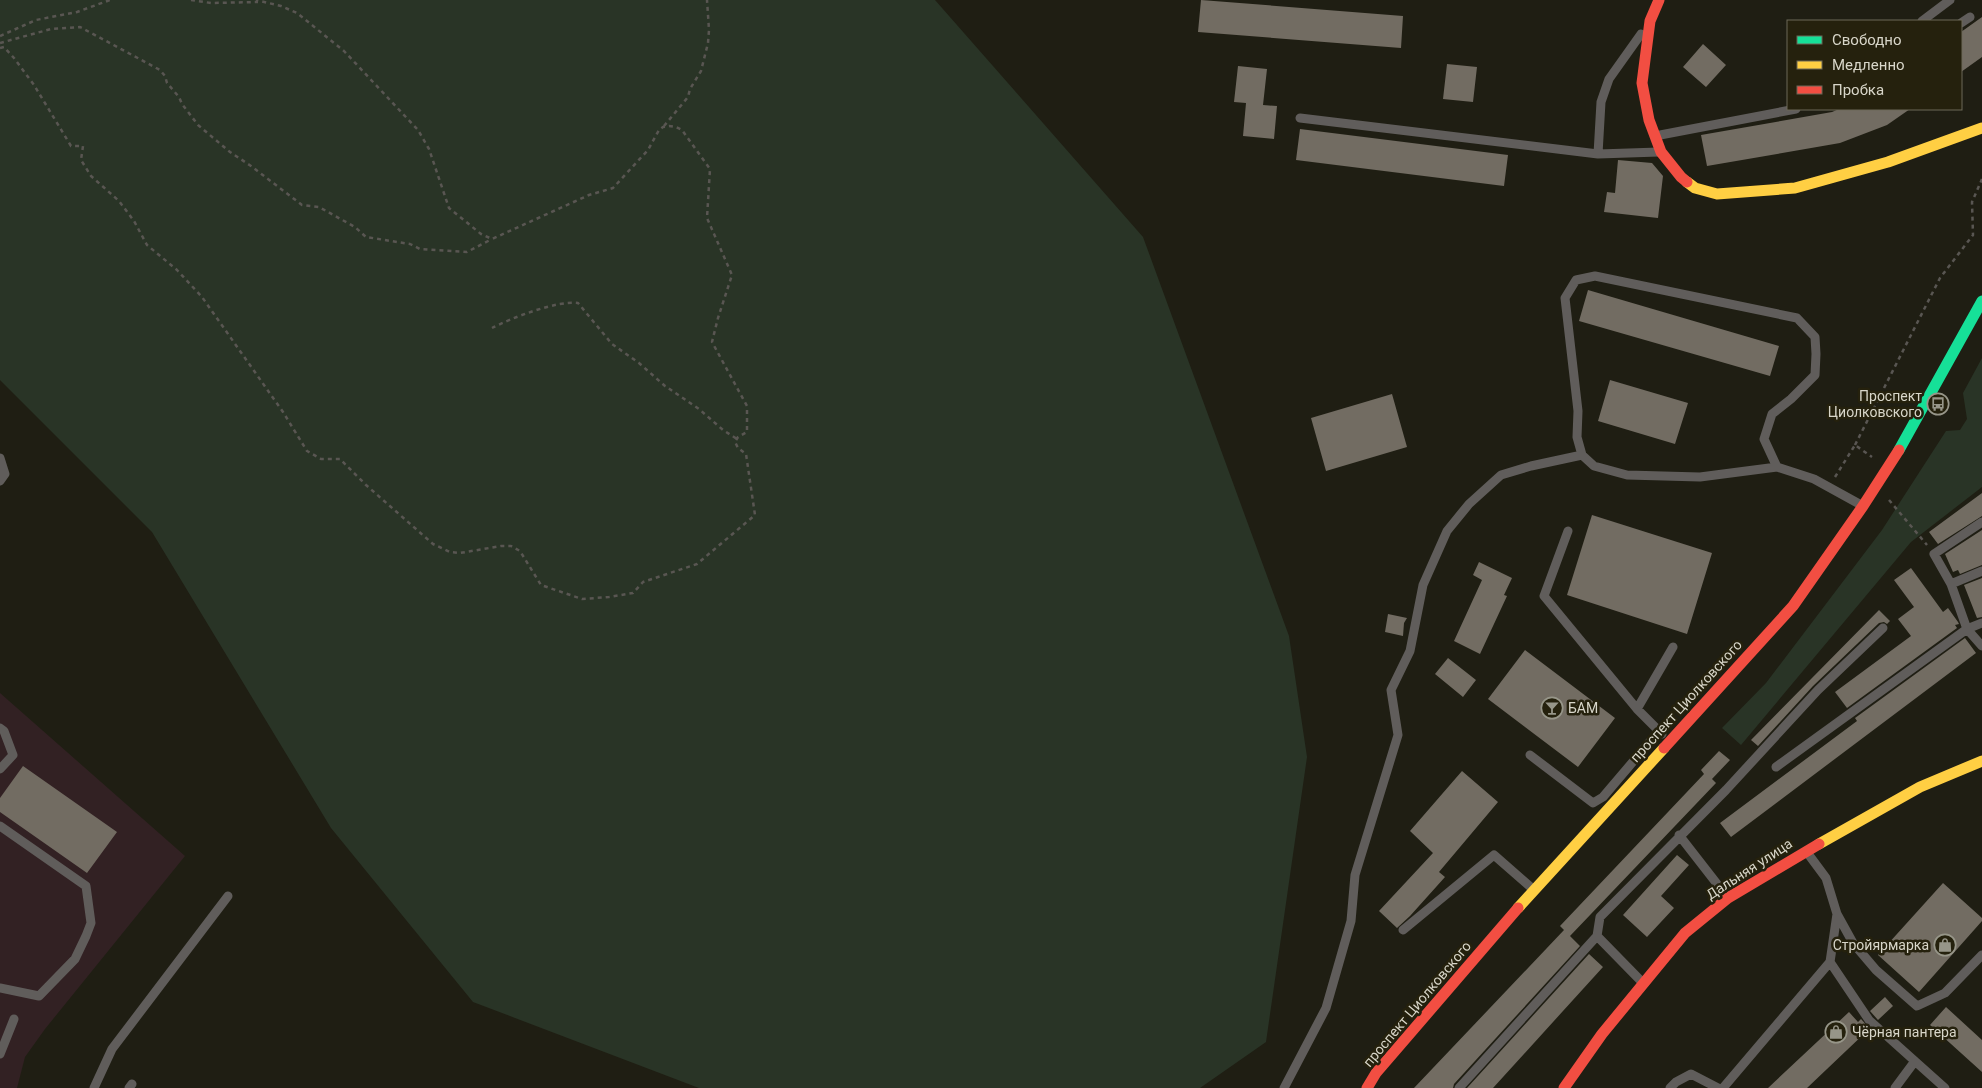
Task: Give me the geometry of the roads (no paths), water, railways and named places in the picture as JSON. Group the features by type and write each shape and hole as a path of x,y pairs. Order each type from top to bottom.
{"street":[{"path":"1659,0 1650,21 1642,83 1649,120 1661,152 1681,177 1695,188 1717,194 1795,188 1888,162 1982,128"},
{"name":"проспект Циолковского","path":"1367,1088 1376,1073 1534,890 1793,606 1863,506 1918,417 1982,301"},
{"name":"Дальняя улица","path":"1564,1088 1602,1034 1685,933 1728,898 1920,786 1982,761"}],"lane":[{"path":"1923,20 1950,0"},
{"path":"1962,21 1970,17"},
{"path":"1598,154 1601,102 1609,79 1650,21"},
{"path":"1655,136 1791,110"},
{"path":"1300,118 1598,154 1661,152"},
{"path":"1777,468 1764,439 1772,414 1792,399 1815,375 1815,337 1797,318 1595,276 1576,280 1565,298 1578,411 1577,438 1582,454 1594,466 1627,475 1700,477 1777,468 1814,479 1863,506"},
{"path":"1284,1088 1326,1008 1351,921 1355,874 1398,735 1391,690 1410,651 1423,585 1447,531 1469,504 1501,475 1582,454"},
{"path":"0,458 5,474 0,481"},
{"path":"1982,522 1934,554 1951,584 1967,629 1982,646"},
{"path":"1568,531 1544,596 1637,709 1670,741"},
{"path":"1951,584 1982,571"},
{"path":"1776,767 1967,629 1982,623"},
{"path":"1459,1088 1597,936 1600,917 1679,835 1726,790 1818,690 1883,628"},
{"path":"1637,709 1673,647"},
{"path":"0,728 4,731 13,755 0,769"},
{"path":"1530,755 1594,802 1603,797 1660,731"},
{"path":"0,826 86,886 91,923 75,959 38,996 0,988"},
{"path":"1679,835 1728,898"},
{"path":"1806,851 1826,878 1838,914 1854,944 1876,970 1917,1006 1945,993 1982,955"},
{"path":"1403,930 1494,855 1534,890"},
{"path":"94,1088 112,1049 228,896"},
{"path":"1723,1088 1830,962 1838,914"},
{"path":"1597,936 1643,982"},
{"path":"1830,962 1869,1020 1945,1088"},
{"path":"0,1054 14,1019"},
{"path":"1895,1088 1915,1061"},
{"path":"1670,1088 1676,1082 1691,1074 1718,1088"}],"place":[{"name":"Проспект Циолковского","path":"1938,404"},
{"name":"БАМ","path":"1552,708"},
{"name":"Стройярмарка","path":"1945,945"},
{"name":"Чёрная пантера","path":"1836,1032"}]}
